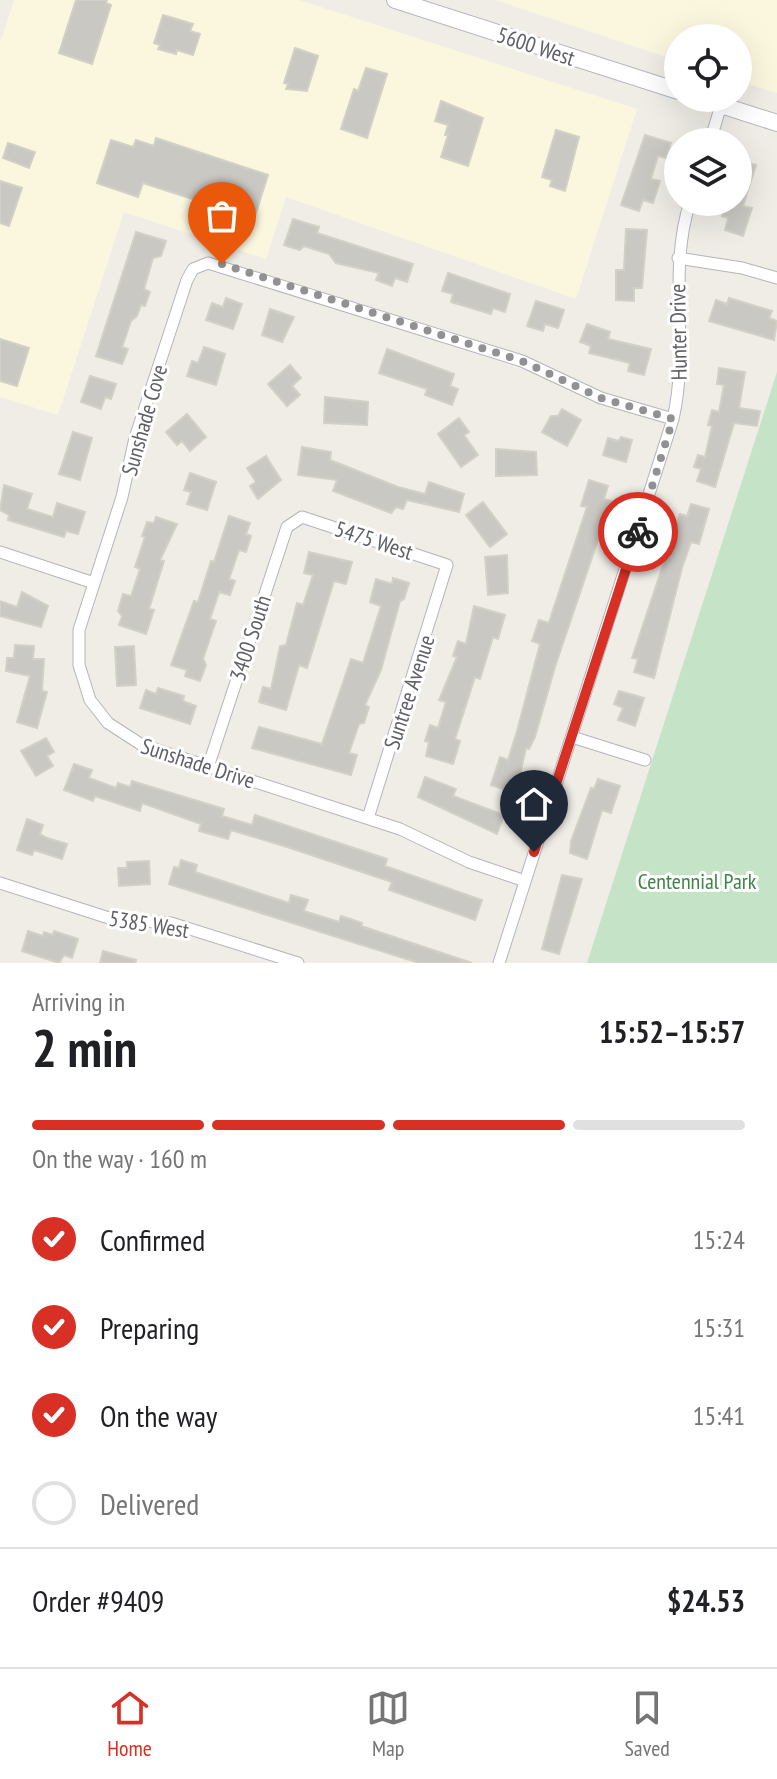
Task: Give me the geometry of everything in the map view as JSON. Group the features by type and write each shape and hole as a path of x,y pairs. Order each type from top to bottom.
{"main road":[{"name":"5600 West","path":"395,0 664,86"},
{"path":"743,112 777,123"}],"street":[{"name":"Hunter Drive","path":"499,963 673,419 682,360 676,283 687,216"},
{"path":"678,258 742,268 777,278"},
{"name":"Sunshade Cove","path":"94,583 122,497 135,438 187,280 193,269 202,264 222,264 522,361 601,398 673,419"},
{"name":"5475 West","path":"302,517 447,565"},
{"name":"3400 South","path":"208,767 283,534 290,522 302,517"},
{"path":"0,552 94,583"},
{"name":"Suntree Avenue","path":"368,818 447,565"},
{"name":"Sunshade Drive","path":"94,583 79,630 81,674 90,700 108,723 130,740 416,835 469,862 525,881"},
{"path":"572,737 645,760"},
{"name":"5385 West","path":"1,888 112,919 171,923 298,963"}],"shaded area":[{"path":"14,0 299,0 637,109 576,299 286,197 266,259 124,212 58,415 0,397 0,43"},
{"path":"495,0 777,0 777,93 752,85 752,24 664,24 664,56"}],"green space":[{"name":"Centennial Park","path":"777,372 777,963 587,963"}],"building":[{"path":"76,0 107,0 106,3 111,5 92,64 59,53"},
{"path":"163,15 193,24 190,31 200,34 193,55 158,49 160,45 154,43"},
{"path":"295,48 318,56 307,91 286,89 288,84 284,83"},
{"path":"366,68 387,74 367,138 341,129 354,89 358,91"},
{"path":"441,101 483,118 468,166 441,157 448,125 435,121"},
{"path":"556,130 579,137 565,191 550,186 552,180 542,177"},
{"path":"645,135 664,141 664,158 658,156 651,179 660,181 653,203 643,200 639,211 621,205"},
{"path":"156,138 268,175 254,219 143,183 138,197 97,183 111,140 133,147 136,140 154,146"},
{"path":"8,143 35,152 29,168 3,158"},
{"path":"0,181 22,188 9,226 0,223"},
{"path":"722,216 749,216 743,236 725,230 728,218"},
{"path":"293,219 319,227 317,233 413,264 407,282 395,278 392,286 376,280 379,273 336,263 329,254 304,246 300,250 284,245"},
{"path":"626,229 647,230 642,288 634,288 634,301 616,300 616,270 624,270"},
{"path":"136,232 166,241 161,256 153,258 144,289 150,292 145,306 141,305 137,316 131,321 122,347 128,349 122,364 96,356"},
{"path":"448,273 510,294 505,312 493,308 491,314 451,302 453,294 442,291"},
{"path":"226,298 242,304 233,329 206,320 212,303 223,307"},
{"path":"729,298 772,311 769,318 777,321 774,340 709,321 716,300 727,304"},
{"path":"536,301 564,310 558,328 545,324 543,331 527,326"},
{"path":"270,309 294,317 282,342 262,335"},
{"path":"587,324 610,332 608,339 651,349 644,375 628,371 630,363 589,353 591,346 580,342"},
{"path":"0,339 29,348 17,386 0,381"},
{"path":"204,347 225,354 216,385 187,376 192,361 198,363"},
{"path":"387,349 454,374 450,386 458,389 452,405 425,395 427,389 379,373"},
{"path":"290,365 301,378 292,386 300,395 287,406 268,384"},
{"path":"719,368 745,372 739,408 760,411 757,426 734,423 715,487 697,481 701,469 694,467 698,455 705,457 712,410 719,412 724,385 717,384"},
{"path":"90,376 116,384 111,399 105,397 101,409 81,402"},
{"path":"325,397 368,402 367,425 324,423"},
{"path":"562,409 581,420 567,446 542,432 551,416 558,416"},
{"path":"187,414 206,437 190,451 182,441 177,445 166,432"},
{"path":"459,418 469,432 464,435 478,455 461,467 438,434"},
{"path":"73,432 92,438 80,480 59,474"},
{"path":"621,437 632,440 626,462 603,455 608,438 619,441"},
{"path":"302,447 331,452 330,460 398,487 425,494 429,482 464,494 459,512 407,500 403,509 396,507 391,513 333,491 337,480 298,475"},
{"path":"496,449 536,452 537,475 496,476"},
{"path":"266,456 281,480 258,499 250,486 256,482 247,468"},
{"path":"190,473 216,482 207,510 187,504 191,492 184,490"},
{"path":"589,480 608,486 604,499 611,501 555,667 535,737 529,749 526,748 516,793 491,785 500,757 508,760 540,644 532,641 539,620 549,623 587,507 581,506"},
{"path":"4,485 32,494 27,509 53,517 57,503 85,512 78,534 66,531 64,537 8,520 9,515 0,510"},
{"path":"483,502 507,534 490,547 466,515"},
{"path":"691,504 709,509 699,544 691,542 682,568 654,678 634,672 638,659 632,658 680,514 687,516"},
{"path":"229,516 250,523 246,534 251,536 246,552 239,550 229,579 235,581 230,595 219,592 210,619 216,621 203,659 206,665 200,681 185,676 187,670 171,665 194,601 198,602 211,561 214,562"},
{"path":"156,517 177,524 160,560 164,561 149,609 154,610 146,634 119,625 122,616 118,611 123,594 131,596 140,569 135,567 147,522 154,523"},
{"path":"309,552 352,562 346,584 334,581 307,668 299,665 286,710 259,702 263,687 271,689 280,646 286,645 297,603 303,605 313,575 304,573"},
{"path":"507,555 508,593 488,595 485,557"},
{"path":"393,578 409,583 404,599 400,601 381,670 365,705 369,707 364,723 359,724 349,753 357,755 351,775 252,748 259,727 322,744 351,659 363,663 381,606 370,602 376,579 392,584"},
{"path":"22,592 48,606 41,627 0,616 0,601 17,607"},
{"path":"474,606 505,615 498,639 493,637 480,679 475,677 455,739 460,741 453,764 426,756 429,742 425,741 430,725 438,728 446,702 439,700 457,657 453,656 458,641 466,644"},
{"path":"15,645 34,646 33,659 44,659 42,691 47,692 37,728 17,722 30,676 6,671 7,658 14,658"},
{"path":"134,646 136,685 117,686 115,647"},
{"path":"158,688 184,696 183,701 196,706 190,724 140,708 146,690 156,694"},
{"path":"619,691 644,698 635,726 618,720 623,708 614,704"},
{"path":"46,738 54,752 47,756 53,766 36,776 21,751"},
{"path":"74,764 92,770 89,778 116,788 118,783 130,787 132,781 224,809 222,816 252,825 255,815 387,859 385,866 482,900 475,920 389,890 392,882 287,847 231,830 228,839 199,831 201,824 142,803 140,811 95,796 93,801 64,790"},
{"path":"425,777 456,789 453,796 504,815 497,834 418,797"},
{"path":"598,779 620,786 611,813 602,810 587,859 570,853 571,841 591,788 594,789"},
{"path":"27,819 43,825 40,834 67,844 62,859 34,850 32,855 17,850"},
{"path":"181,860 197,865 195,872 289,903 291,895 308,900 304,911 339,922 341,916 362,923 361,926 472,963 419,963 169,884 174,867 179,868"},
{"path":"149,861 150,884 119,886 118,868 127,868 127,862"},
{"path":"562,875 582,879 559,954 542,949"},
{"path":"28,931 43,936 44,932 53,935 54,931 78,939 72,958 64,955 59,963 22,951"},
{"path":"103,951 136,960 135,963 100,963"}],"way so far":[{"path":"222,264 522,361 601,398 673,419 638,532"}],"route":[{"path":"534,852 638,532"}]}
